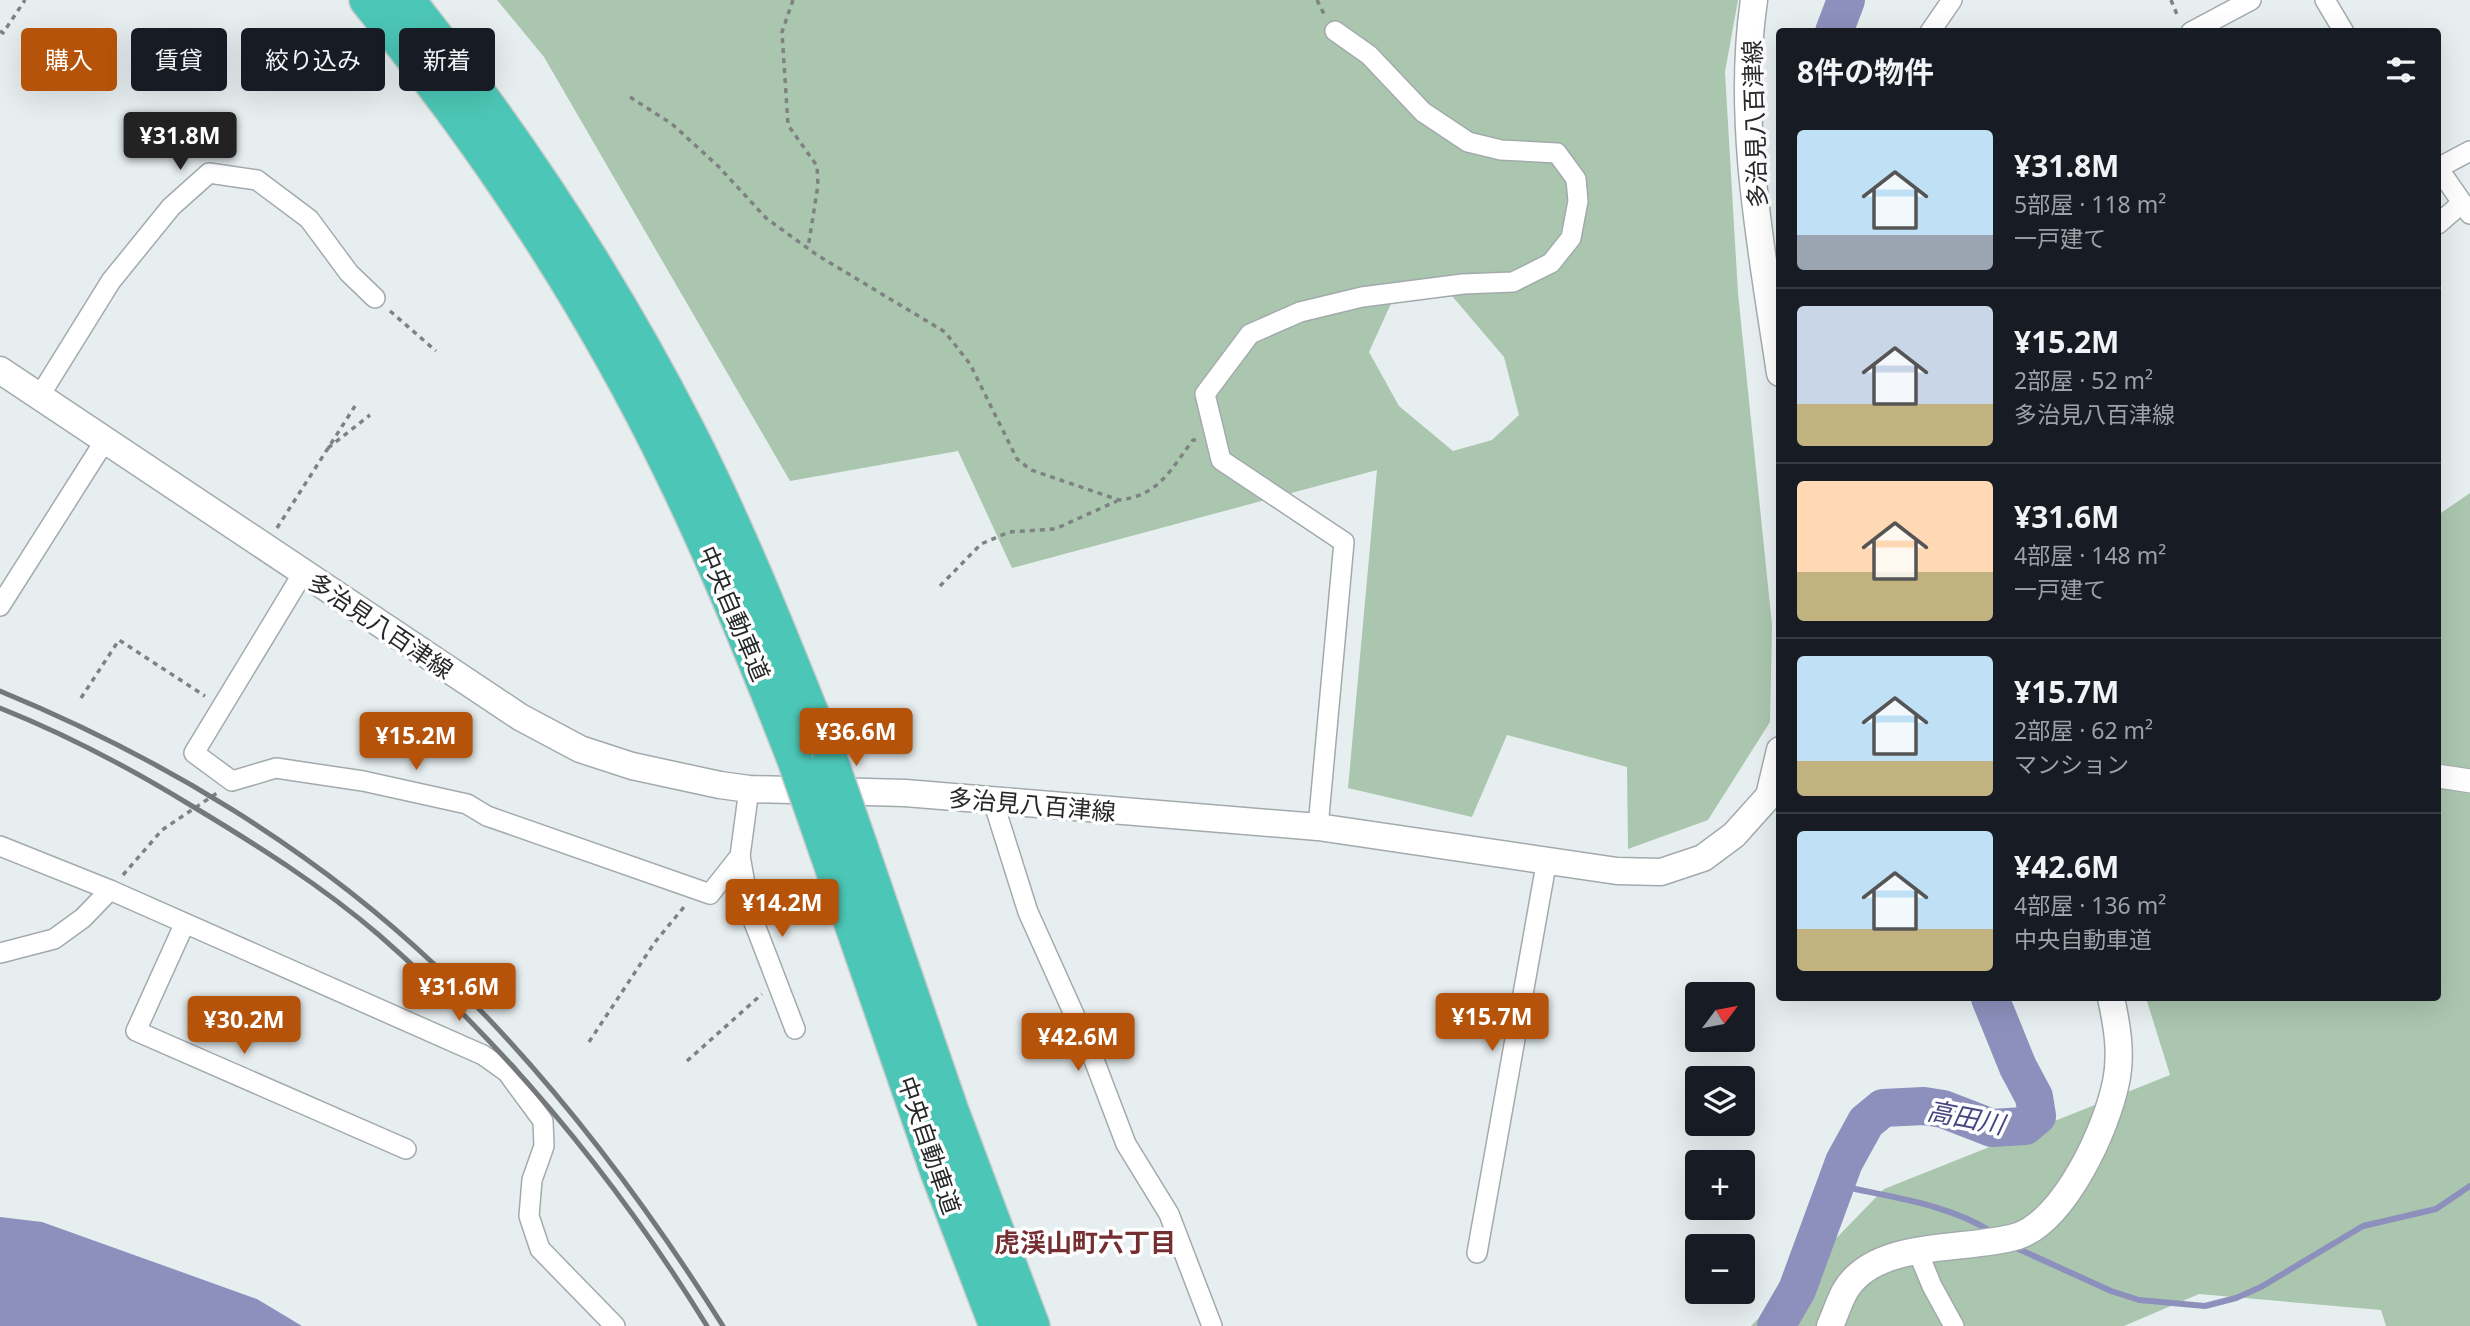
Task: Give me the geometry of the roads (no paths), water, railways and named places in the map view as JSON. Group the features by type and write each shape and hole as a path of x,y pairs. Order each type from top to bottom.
{"highway":[{"name":"中央自動車道","path":"367,0 425,74 509,192 573,293 624,379 708,546 795,760 840,837 951,1111 1032,1326"},
{"name":"中央自動車道","path":"407,0 421,14 546,192 605,285 675,407 727,510 830,760 840,837 938,1172 997,1326"}],"main road":[{"name":"多治見八百津線","path":"1755,0 1749,39 1753,192 1776,346"},
{"name":"多治見八百津線","path":"0,370 104,442 520,717 580,749 632,766 749,789 905,793 1318,827 1617,871 1661,872 1703,858 1734,835 1769,796 1776,767"},
{"path":"1830,1326 1846,1290 1864,1270 1890,1257 2019,1236 2038,1224 2068,1193 2090,1157 2116,1082 2119,1032 2112,1001"}],"street":[{"path":"1933,28 1952,0"},
{"path":"2198,28 2251,0"},
{"path":"2325,0 2342,28"},
{"path":"1318,827 1344,542 1221,460 1205,394 1250,334 1300,312 1362,297 1463,284 1513,282 1550,263 1571,238 1578,201 1576,179 1557,153 1501,150 1468,142 1423,112 1369,55 1335,31"},
{"path":"2441,166 2470,151"},
{"path":"2441,172 2466,209 2441,222"},
{"path":"39,397 111,281 171,207 209,173 257,180 309,219 349,274 375,298"},
{"path":"0,606 104,442"},
{"path":"303,573 194,753 232,781 276,768 363,781 467,804 487,816 710,894 740,856"},
{"path":"2441,776 2470,781"},
{"path":"749,789 740,856 750,912 795,1029"},
{"path":"993,802 1028,912 1091,1052 1126,1144 1169,1214 1212,1326"},
{"path":"0,846 110,890 483,1055 507,1072 543,1121 544,1146 532,1180 529,1216 540,1249 615,1326"},
{"path":"1477,1253 1547,859"},
{"path":"0,953 54,939 83,918 110,890"},
{"path":"184,925 136,1031 405,1149"},
{"path":"1918,1252 1931,1286 1954,1326"}],"water":[{"path":"0,1217 42,1222 257,1299 302,1326 0,1326"}],"waterway":[{"name":"高田川","path":"1836,28 1846,0"},
{"name":"高田川","path":"1776,1326 1797,1290 1844,1162 1866,1122 1883,1108 1924,1106 1943,1109 1992,1128 2025,1126 2037,1116 2034,1097 2018,1067 1991,1001"},
{"path":"1837,1185 1937,1208 1975,1222 1992,1232"},
{"path":"2012,1246 2111,1291 2139,1300 2205,1306 2236,1298 2261,1287 2363,1226 2436,1209 2470,1186"}],"railway":[{"path":"0,691 175,775 285,844 338,882 388,923 436,966 517,1049 591,1137 659,1230 723,1326"},
{"path":"0,708 74,741 169,792 288,867 379,935 472,1023 558,1118 636,1219 707,1326"}],"district":[{"name":"虎渓山町六丁目","path":"1085,1242"}]}
